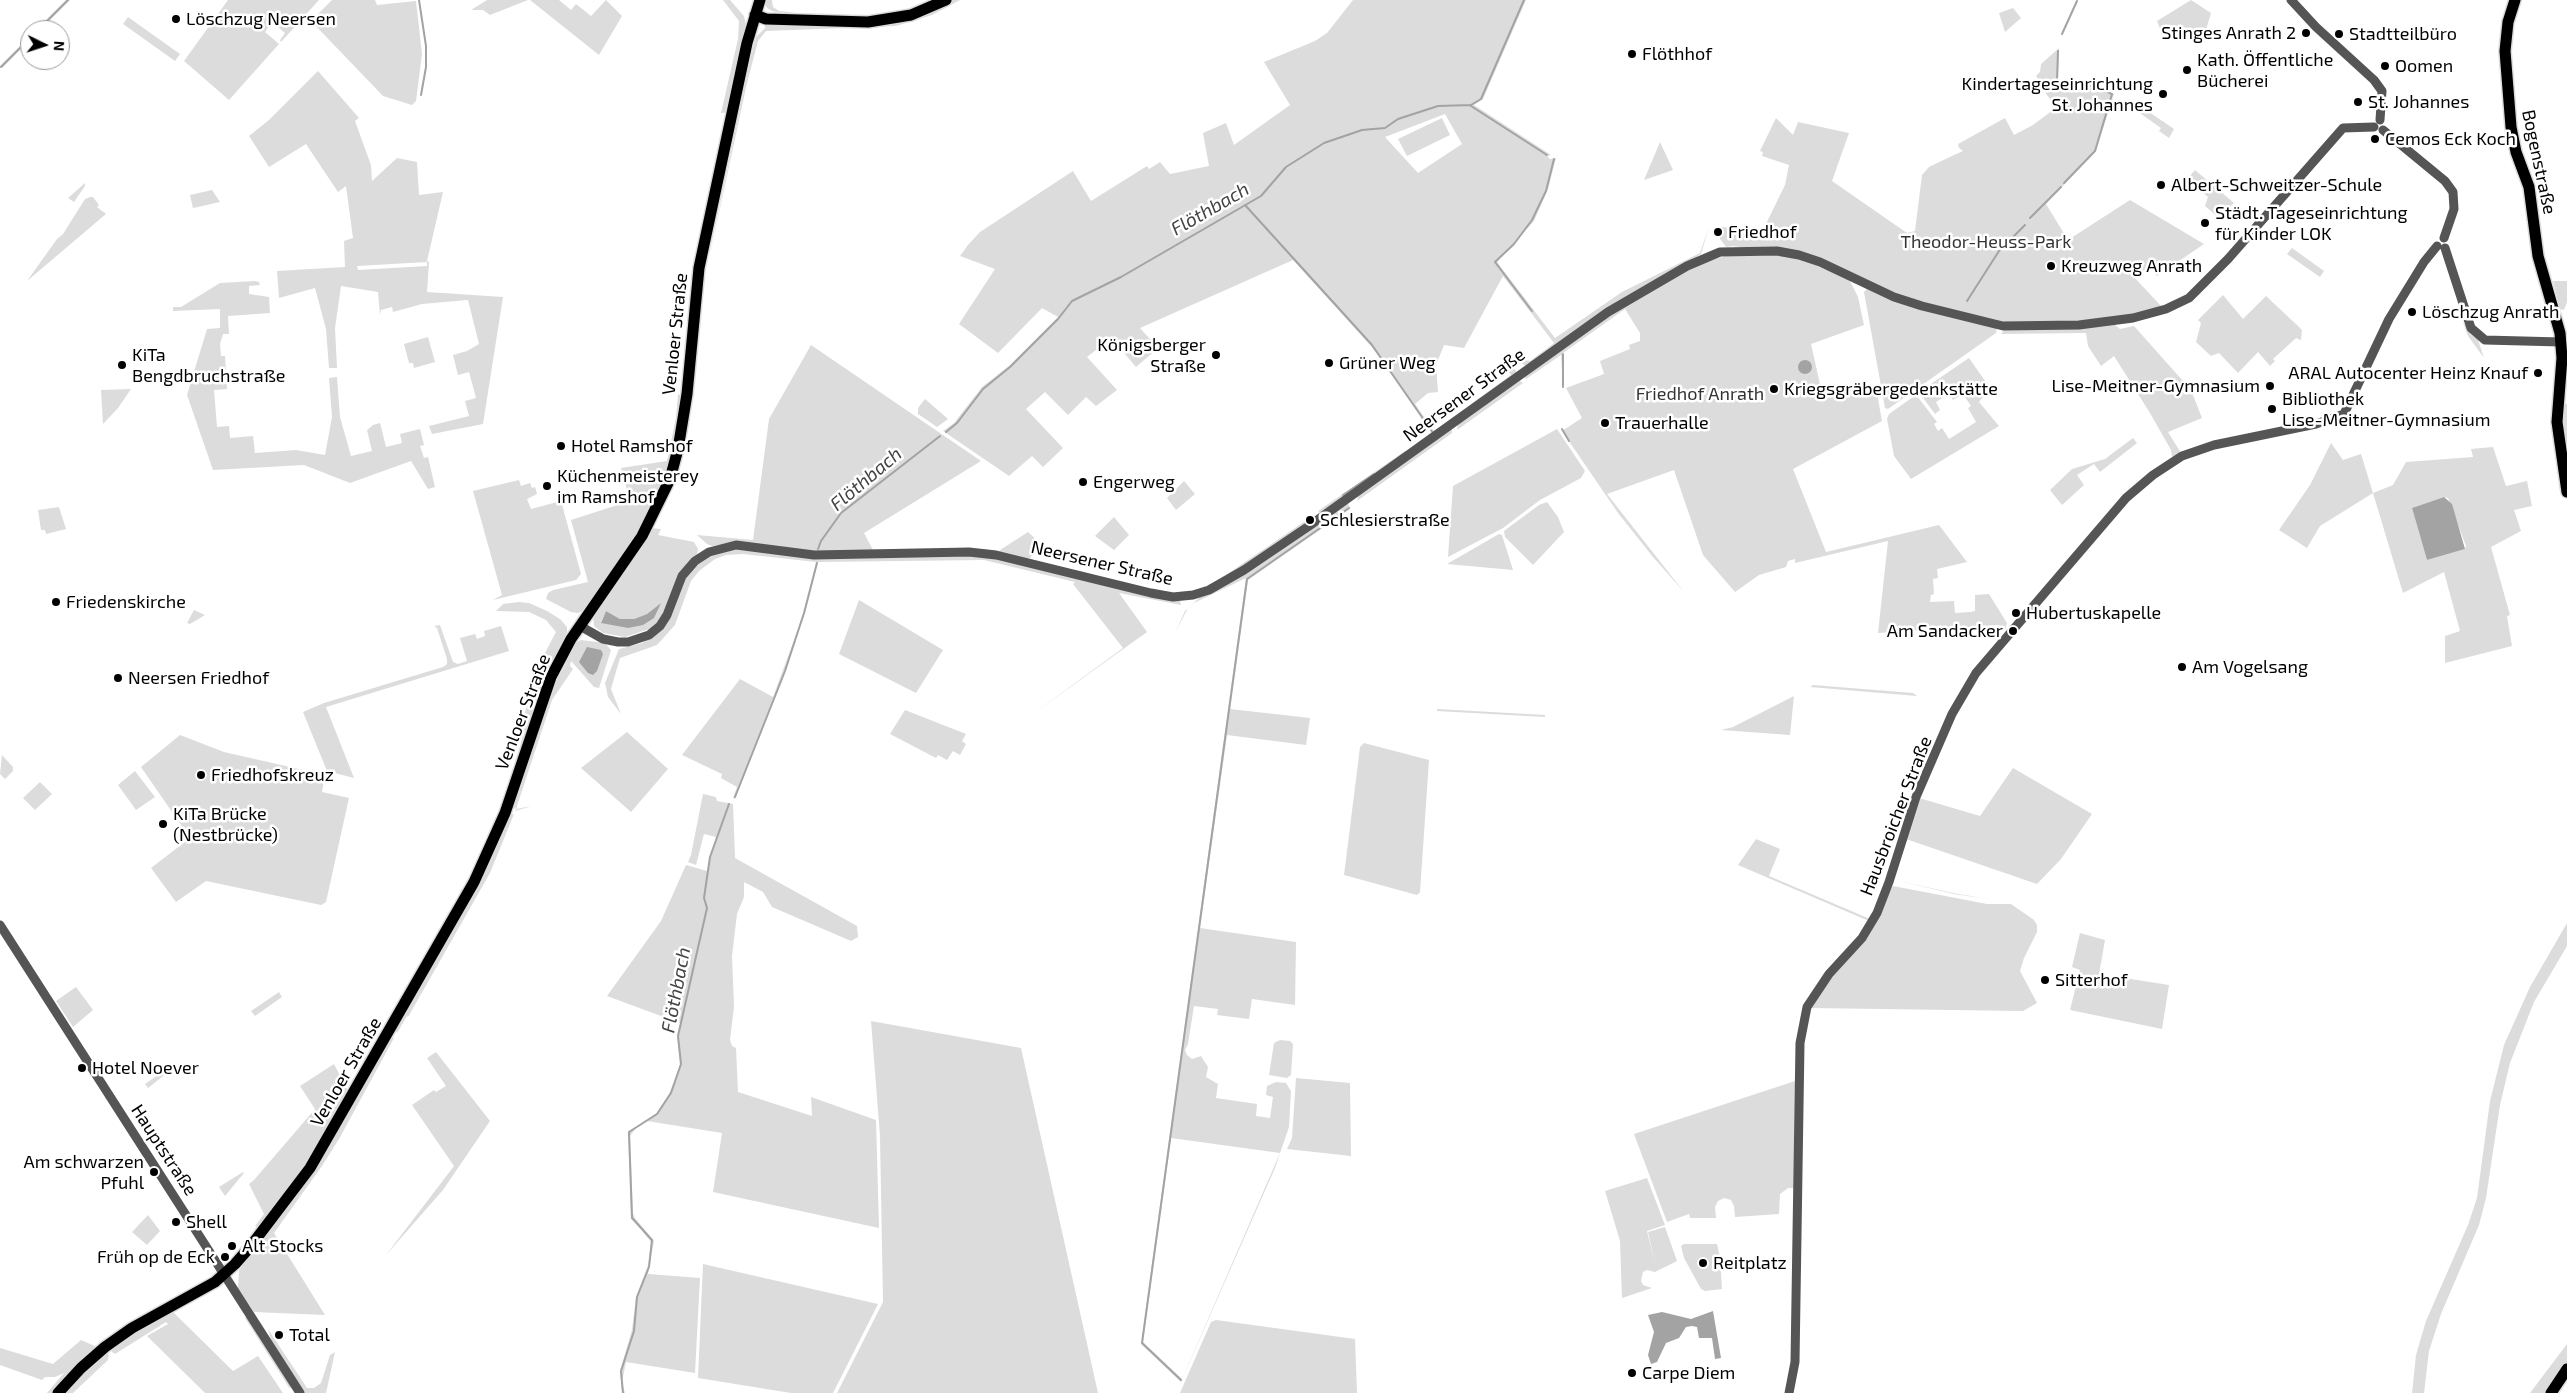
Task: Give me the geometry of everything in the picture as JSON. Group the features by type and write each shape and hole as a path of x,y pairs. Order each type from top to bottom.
{"main road":[{"name":"Venloer Straße","path":"225,1274 270,1221 310,1168 474,882 505,813 551,677 580,626 642,536 662,498 672,472 678,448 687,394 699,268 747,43 760,0"},
{"path":"756,15 766,20 868,22 911,15 946,0"},
{"name":"Bogenstraße","path":"2515,0 2507,27 2506,63 2513,141 2530,187 2538,256 2561,342 2557,422 2567,492"},
{"path":"58,1393 81,1368 105,1347 132,1328 182,1302 225,1274"},
{"path":"2551,1393 2567,1369"}],"street":[{"path":"2291,0 2337,47 2374,80 2382,91 2377,131 2383,130 2445,181 2453,192 2454,209 2442,244 2470,328 2485,340 2561,342"},
{"name":"Neersener Straße","path":"580,626 603,639 618,642 628,642 649,635 660,626 667,615 682,576 694,561 708,552 736,545 814,554 969,552 996,555 1151,593 1173,596 1192,595 1209,590 1309,526 1608,312 1687,266 1720,252 1777,251 1799,255 1820,262 1894,297 2003,326 2079,325 2128,319 2170,308 2189,298 2199,290 2343,128 2377,123"},
{"name":"Hausbroicher Straße","path":"1789,1393 1795,1362 1800,1042 1807,1007 1829,974 1862,938 1877,913 1916,797 1952,714 1976,672 2126,498 2153,474 2182,456 2214,445 2316,424 2344,414 2389,319 2424,262 2442,244"},
{"name":"Hauptstraße","path":"0,925 300,1393"}],"green space":[{"path":"66,0 70,0 50,20 46,20"},
{"path":"228,0 319,0 281,42 280,40 285,33 272,22 265,32 279,44 229,100 184,61"},
{"path":"332,0 375,0 377,5 416,1 422,54 416,101 412,105 383,96 311,21"},
{"path":"487,0 528,0 490,15 483,10 471,10"},
{"path":"530,0 559,0 571,10 576,4 591,16 606,0 622,16 599,55"},
{"path":"723,0 730,0 744,16 746,25 727,111 721,113 738,39 739,21"},
{"path":"764,0 772,0 773,7 779,11 819,16 866,18 927,6 878,19 818,18 772,11 767,8"},
{"path":"952,0 960,0 932,15 896,26 766,31 758,41 747,83 707,269 750,61 756,37 765,28 765,25 807,24 929,12"},
{"path":"1353,0 1526,0 1483,99 1474,105 1551,155 1547,156 1550,159 1556,158 1548,189 1534,221 1497,262 1555,338 1622,292 1700,253 1709,227 1701,254 1527,367 1514,358 1530,361 1554,343 1503,276 1464,348 1444,345 1436,365 1438,392 1428,393 1415,404 1434,431 1511,375 1504,366 1515,369 1517,375 1412,450 1409,449 1433,431 1371,346 1293,260 1140,328 1158,348 1136,367 1113,340 1101,346 1087,357 1117,390 1096,406 1086,397 1068,415 1045,392 1026,409 1063,448 1043,467 1032,456 1009,476 943,431 954,423 982,387 1010,365 1058,317 1042,308 998,353 959,324 995,269 960,256 980,232 1073,171 1091,201 1147,166 1149,169 1160,162 1170,174 1209,166 1203,133 1226,123 1234,145 1290,105 1264,62 1315,41 1327,33","holes":["1445,114 1462,144 1418,173 1385,137"]},
{"path":"2191,0 2211,13 2202,43 2161,31 2157,21"},
{"path":"2013,8 2021,18 2005,32 1999,13"},
{"path":"128,17 180,54 175,61 123,24"},
{"path":"20,46 20,50 2,68 0,66"},
{"name":"Theodor-Heuss-Park","path":"2059,48 2058,80 2093,85 2114,94 2096,151 2046,204 2068,240 2130,200 2204,244 2157,276 2149,267 2134,277 2161,306 2127,317 2077,323 2008,323 1900,297 1823,259 1733,246 1726,247 1720,239 1720,227 1763,230 1785,185 1789,165 1762,156 1763,152 1760,151 1776,118 1793,135 1798,122 1849,133 1832,181 1907,233 1915,231 1922,175 1929,167 1963,151 1959,148 1958,144 2005,118 2014,135 2033,125 2053,110 2050,99 2044,91 2046,90 2036,76 2040,72 2041,64"},
{"path":"318,71 359,118 355,121 371,165 372,181 397,158 417,162 419,195 443,192 427,261 429,262 427,292 503,297 483,424 432,434 429,426 469,416 465,401 476,398 469,372 458,375 453,355 467,351 479,344 468,300 422,304 393,312 392,307 381,310 380,315 378,292 341,286 335,328 337,368 329,368 326,329 315,288 279,298 277,271 345,267 344,241 353,238 346,186 338,192 306,144 269,167 249,136 269,120","holes":["427,262 427,266 358,270 357,266"]},
{"path":"2130,99 2174,129 2169,138 2159,131 2161,128 2127,104"},
{"path":"1442,118 1450,135 1407,156 1398,139"},
{"path":"1660,142 1673,170 1644,180"},
{"path":"2195,170 2234,203 2219,218 2205,206 2208,197 2187,179"},
{"path":"85,183 85,186 74,202 68,198"},
{"path":"212,190 220,202 193,208 190,195"},
{"path":"93,197 99,205 97,207 106,214 27,281 57,239 63,234 85,199"},
{"path":"2292,248 2324,271 2320,277 2287,254"},
{"name":"Friedhof Anrath","path":"1731,254 1793,256 1849,279 1858,297 1864,325 1811,344 1821,389 1876,388 1882,421 1793,469 1826,552 1939,525 1967,562 1937,569 1938,578 1933,579 1934,594 1931,595 1930,602 1954,601 1955,613 1970,612 1975,611 1975,595 1989,594 2007,623 2005,631 1999,625 1878,633 1888,541 1795,563 1795,559 1788,561 1786,567 1759,575 1735,592 1703,555 1674,470 1607,494 1684,592 1618,513 1562,431 1582,418 1566,388 1604,374 1600,361 1630,349 1629,345 1640,341 1640,333 1625,309 1563,353 1563,388 1561,355 1526,379 1525,377 1616,310 1694,266"},
{"path":"2553,281 2567,281 2567,302 2564,310 2560,309"},
{"path":"259,282 260,285 249,286 249,294 269,297 270,313 228,316 229,334 223,334 220,344 221,356 225,356 227,389 214,390 217,427 229,426 230,438 253,436 255,453 296,450 325,455 332,417 329,378 337,377 340,417 351,456 372,451 367,430 373,425 380,423 386,447 402,443 400,434 420,429 424,445 420,446 424,458 428,457 435,487 428,489 411,461 350,483 304,465 213,470 187,395 207,329 220,328 220,309 173,311 173,307 181,307 220,283"},
{"path":"1868,288 1997,327 1996,333 1888,409 1885,408 1864,292"},
{"path":"2223,295 2243,319 2266,296 2302,330 2301,340 2296,338 2273,359 2275,361 2270,366 2258,352 2238,373 2219,353 2211,356 2196,342 2201,323 2198,320"},
{"path":"2462,320 2470,334 2478,340 2484,358 2468,336"},
{"path":"2114,324 2120,329 2134,326 2191,390 2202,418 2168,432 2181,453 2172,457 2171,450 2150,413 2114,356 2101,366 2088,346 2086,333 2001,334 2005,329"},
{"path":"428,337 435,362 414,368 413,363 409,363 404,344"},
{"path":"811,345 981,461 864,533 873,550 984,549 997,552 1028,532 1042,545 1029,559 996,553 816,552 743,542 712,546 707,544 697,535 753,540 769,419"},
{"path":"1969,358 1990,388 1979,402 1999,426 1911,479 1894,456 1887,419 1889,414 1917,396 1937,422 1934,424 1938,431 1942,428 1949,439 1976,422 1968,408 1971,406 1963,394 1953,400 1949,394 1936,402 1940,410 1935,414 1921,395 1922,390"},
{"path":"1520,381 1523,383 1457,430 1458,423"},
{"path":"131,389 118,408 103,424 101,390"},
{"path":"678,394 682,396 679,423 665,481 641,527 584,610 578,613 571,612 546,599 548,593 553,590 588,582 571,520 630,501 621,468 667,461 676,418"},
{"path":"925,399 948,419 937,427 918,414 918,408"},
{"path":"2564,404 2567,404 2567,450 2563,429"},
{"path":"1449,429 1452,429 1452,433 1357,501 1359,492"},
{"path":"1557,429 1585,471 1581,478 1540,500 1503,528 1448,557 1453,486"},
{"path":"2133,438 2137,443 2100,472 2094,464 2077,475 2084,485 2062,505 2050,490 2072,469 2105,459"},
{"path":"2331,443 2343,460 2361,454 2373,493 2320,526 2307,548 2279,530 2310,485"},
{"path":"2493,447 2506,486 2527,481 2532,506 2514,510 2521,531 2491,547 2510,615 2507,616 2512,646 2445,663 2445,636 2460,631 2444,572 2403,593 2373,493 2393,485 2406,462 2473,457 2471,449","holes":["2444,497 2448,498 2466,546 2465,549 2427,560 2412,508"]},
{"path":"1405,451 1406,454 1321,513 1318,511"},
{"path":"519,480 521,486 530,483 532,488 535,487 537,494 527,499 531,509 561,501 581,574 576,580 493,600 502,595 473,491"},
{"path":"1184,481 1195,494 1176,510 1167,498"},
{"path":"1547,502 1558,517 1564,532 1533,565 1505,537 1504,531 1539,505"},
{"path":"1348,503 1350,509 1248,580 1230,709 1310,718 1306,745 1227,735 1200,928 1296,942 1295,1005 1252,999 1249,1019 1217,1015 1218,1009 1194,1006 1188,1044 1185,1050 1192,1059 1201,1056 1208,1067 1206,1077 1218,1084 1216,1098 1257,1104 1256,1116 1270,1118 1273,1097 1266,1095 1267,1086 1276,1082 1286,1083 1291,1091 1289,1127 1275,1168 1181,1382 1141,1344 1246,578 1190,606 1201,596","holes":["1171,1138 1280,1153 1182,1379 1143,1342"]},
{"path":"59,507 66,529 46,534 45,530 41,530 38,510"},
{"path":"1314,515 1315,518 1244,566 1217,581"},
{"path":"1114,517 1129,535 1114,550 1095,536"},
{"path":"650,528 661,529 658,535 694,542 698,549 697,555 676,580 662,618 652,628 625,637 603,633 594,626 593,615","holes":["661,603 643,625 601,622 606,611 620,619 634,619 647,614"]},
{"path":"1499,534 1502,535 1513,570 1447,564"},
{"path":"728,549 804,556 984,555 1153,597 1180,601 1181,605 1119,593 1147,632 1030,716 1123,648 1073,584 1075,582 984,560 818,562 805,613 785,671 735,799 733,798 737,787 721,778 722,774 682,755 740,679 773,697 804,613 816,562 743,554 726,555 715,559 699,571 691,581 675,625 657,645 620,658 611,689 621,714 608,697 605,683 619,649 642,643 653,637 682,583 695,566 711,554"},
{"path":"859,600 943,650 916,693 839,654"},
{"path":"529,603 560,619 567,627 567,632 542,681 522,753 503,810 499,811 520,747 525,712 535,683 536,670 556,632 546,620 529,612 496,611 503,604"},
{"path":"1188,608 1175,633 1185,611"},
{"path":"194,610 205,615 190,624 187,623"},
{"path":"440,625 453,662 458,664 467,661 460,638 475,634 477,639 485,636 484,631 501,626 509,651 326,707 354,778 327,771 303,712 324,703 443,667 447,664 447,659 437,628 434,626"},
{"path":"581,640 605,643 611,650 599,688 594,687 571,661 570,666 573,669 552,700 516,809 511,807 548,696 566,664 569,653 575,643"},
{"path":"1813,685 1913,693 1917,696 1810,687"},
{"path":"1794,696 1790,735 1721,730 1733,727"},
{"path":"1437,709 1545,715 1545,717 1437,711"},
{"path":"905,710 966,734 962,741 966,744 960,755 953,751 947,760 938,755 936,758 890,734"},
{"path":"627,732 668,769 631,812 581,768"},
{"path":"180,735 224,752 325,775 322,792 349,798 326,902 321,905 206,881 176,902 151,868 190,838 141,767"},
{"path":"1364,743 1429,760 1420,892 1417,895 1344,875 1360,747"},
{"path":"2,755 13,767 13,771 5,779 0,774"},
{"path":"2013,768 2092,814 2061,859 2037,884 1906,839 1919,798 1980,816"},
{"path":"135,771 155,797 136,810 118,785"},
{"path":"40,782 52,794 35,810 23,798"},
{"path":"703,794 716,797 717,801 733,804 735,858 857,926 858,937 851,941 772,907 763,892 744,882 744,897 737,914 732,956 734,1007 730,1040 732,1046 736,1048 738,1092 812,1116 811,1097 876,1120 879,1228 713,1192 722,1133 647,1121 636,1128 630,1136 633,1213 654,1241 648,1274 700,1278 695,1373 626,1362 622,1382 625,1393 622,1393 620,1371 632,1330 636,1297 648,1265 651,1242 631,1217 628,1132 657,1113 670,1092 680,1065 677,1036 680,1023 607,996 661,921 686,865 707,871 716,837 704,834 696,865 688,862"},
{"path":"498,814 500,819 488,847 320,1147 261,1226 255,1226 264,1214 249,1184 315,1109 300,1086 334,1064 348,1091 481,858"},
{"path":"514,814 490,873 397,1033 395,1029 508,815"},
{"path":"1756,839 1780,849 1769,876 1870,919 1869,921 1738,865"},
{"path":"1895,880 1953,893 1988,899 1954,894"},
{"path":"1893,886 1987,904 2011,904 2034,920 2037,925 2037,932 2024,958 2020,971 2037,1003 2023,1011 1811,1008 1823,986 1855,950"},
{"path":"2567,923 2567,946 2534,1002 2510,1063 2500,1105 2486,1198 2479,1225 2441,1314 2429,1351 2424,1393 2412,1393 2416,1355 2426,1321 2468,1225 2477,1198 2490,1101 2504,1045 2530,987"},
{"path":"2080,933 2105,940 2099,974 2169,985 2162,1029 2070,1010 2080,970 2072,967"},
{"path":"76,987 93,1010 73,1027 56,1001"},
{"path":"279,992 282,997 255,1016 251,1011"},
{"path":"871,1021 1021,1048 1098,1393 837,1393 883,1302 880,1136"},
{"path":"390,1038 394,1038 339,1139 274,1233 325,1315 254,1312 238,1288 239,1271"},
{"path":"1280,1040 1290,1041 1293,1044 1291,1075 1287,1078 1269,1075 1274,1043"},
{"path":"436,1052 490,1121 443,1190 386,1255 454,1166 412,1105 434,1090 436,1092 446,1086 427,1058"},
{"path":"165,1070 167,1073 148,1088 145,1084"},
{"path":"1296,1078 1350,1083 1351,1156 1287,1149 1292,1138"},
{"path":"1795,1081 1794,1188 1788,1188 1780,1194 1779,1214 1735,1217 1734,1206 1731,1200 1724,1198 1718,1201 1715,1207 1716,1218 1690,1218 1689,1214 1667,1222 1634,1134"},
{"path":"244,1173 225,1196 219,1187"},
{"path":"1647,1178 1665,1225 1647,1231 1655,1264 1648,1232 1665,1227 1677,1261 1655,1272 1647,1270 1643,1272 1641,1281 1643,1285 1652,1288 1622,1298 1620,1241 1605,1191"},
{"path":"148,1215 160,1231 147,1245 132,1232"},
{"name":"Reitplatz","path":"1684,1244 1717,1244 1720,1257 1722,1289 1705,1291 1701,1289 1684,1258 1681,1246"},
{"path":"703,1264 878,1304 833,1393 791,1393 698,1378"},
{"path":"172,1311 233,1371 258,1356 283,1393 205,1393 147,1336 168,1324 166,1322 115,1354 112,1352 110,1348 125,1337"},
{"path":"248,1316 291,1385 290,1389 245,1318"},
{"path":"1216,1320 1355,1339 1357,1393 1180,1393 1211,1322"},
{"path":"268,1329 307,1388 314,1388 321,1383 330,1355 335,1352 326,1393 304,1393 272,1342"},
{"path":"81,1340 97,1347 52,1393 47,1393 64,1373 55,1377 45,1377 42,1380 0,1365 0,1348 53,1364"},
{"path":"2567,1344 2567,1364 2547,1393 2530,1393"},
{"path":"105,1352 109,1355 108,1360 73,1393 62,1393"}],"shaded area":[{"path":"1805,360 1810,362 1812,367 1810,372 1805,374 1800,372 1798,367 1800,362"},
{"path":"2444,497 2452,504 2465,549 2427,560 2412,508"},
{"path":"661,603 654,618 643,625 628,628 601,623 606,611 620,619 634,619 647,614"},
{"path":"587,647 601,650 603,654 597,671 593,675 588,673 579,662"},
{"path":"1713,1311 1721,1358 1715,1359 1712,1338 1699,1338 1697,1327 1692,1326 1686,1327 1679,1338 1666,1343 1657,1362 1651,1364 1648,1355 1654,1332 1648,1315 1662,1312 1691,1319"}],"waterway":[{"path":"48,20 68,0"},
{"path":"419,0 426,46 426,67 421,95"},
{"name":"Flöthbach","path":"946,432 957,423 983,389 1010,367 1058,319 1072,301 1121,277 1261,196 1286,167 1324,143 1362,130 1385,128 1398,119 1438,106 1471,105 1481,99 1524,0"},
{"path":"2062,34 2077,1"},
{"path":"1,67 20,48"},
{"path":"2058,51 2057,81 2093,86 2112,94 2095,151 2064,183"},
{"path":"1471,106 1547,155"},
{"path":"1532,311 1495,262 1514,244 1532,220 1546,191 1554,159"},
{"path":"2030,218 2061,187"},
{"path":"1245,205 1372,345 1433,433"},
{"path":"1967,301 1999,251 2025,225"},
{"path":"1563,354 1563,387"},
{"path":"1562,429 1569,441"},
{"name":"Flöthbach","path":"818,549 821,541 841,513 940,436"},
{"path":"1343,495 1374,474"},
{"path":"1181,1380 1142,1343 1247,579 1349,508"},
{"name":"Flöthbach","path":"735,797 785,671 804,613 817,563"},
{"name":"Flöthbach","path":"623,1393 621,1371 634,1331 637,1297 649,1267 652,1240 632,1218 629,1132 657,1114 671,1093 681,1064 678,1036 707,908 704,898 710,857 729,804"}],"place":[{"name":"Löschzug Neersen","path":"176,19"},
{"name":"Stinges Anrath 2","path":"2306,33"},
{"name":"Stadtteilbüro","path":"2339,34"},
{"name":"Flöthhof","path":"1632,54"},
{"name":"Oomen","path":"2385,66"},
{"name":"Kath. Öffentliche Bücherei","path":"2187,70"},
{"name":"Kindertageseinrichtung St. Johannes","path":"2163,94"},
{"name":"St. Johannes","path":"2358,102"},
{"name":"Cemos Eck Koch","path":"2375,139"},
{"name":"Albert-Schweitzer-Schule","path":"2161,185"},
{"name":"Städt. Tageseinrichtung für Kinder LOK","path":"2205,223"},
{"name":"Friedhof","path":"1718,232"},
{"name":"Kreuzweg Anrath","path":"2051,266"},
{"name":"Löschzug Anrath","path":"2412,312"},
{"name":"Königsberger Straße","path":"1216,355"},
{"name":"Grüner Weg","path":"1329,363"},
{"name":"KiTa Bengdbruchstraße","path":"122,365"},
{"name":"ARAL Autocenter Heinz Knauf","path":"2538,373"},
{"name":"Lise-Meitner-Gymnasium","path":"2270,386"},
{"name":"Kriegsgräbergedenkstätte","path":"1774,389"},
{"name":"Bibliothek Lise-Meitner-Gymnasium","path":"2272,409"},
{"name":"Trauerhalle","path":"1605,423"},
{"name":"Hotel Ramshof","path":"561,446"},
{"name":"Engerweg","path":"1083,482"},
{"name":"Küchenmeisterey im Ramshof","path":"547,486"},
{"name":"Schlesierstraße","path":"1310,520"},
{"name":"Friedenskirche","path":"56,602"},
{"name":"Hubertuskapelle","path":"2016,613"},
{"name":"Am Sandacker","path":"2013,631"},
{"name":"Am Vogelsang","path":"2182,667"},
{"name":"Neersen Friedhof","path":"118,678"},
{"name":"Friedhofskreuz","path":"201,775"},
{"name":"KiTa Brücke (Nestbrücke)","path":"163,824"},
{"name":"Sitterhof","path":"2045,980"},
{"name":"Hotel Noever","path":"82,1068"},
{"name":"Am schwarzen Pfuhl","path":"154,1172"},
{"name":"Shell","path":"176,1222"},
{"name":"Alt Stocks","path":"232,1246"},
{"name":"Früh op de Eck","path":"225,1257"},
{"name":"Reitplatz","path":"1703,1263"},
{"name":"Total","path":"279,1335"},
{"name":"Carpe Diem","path":"1632,1373"}]}
